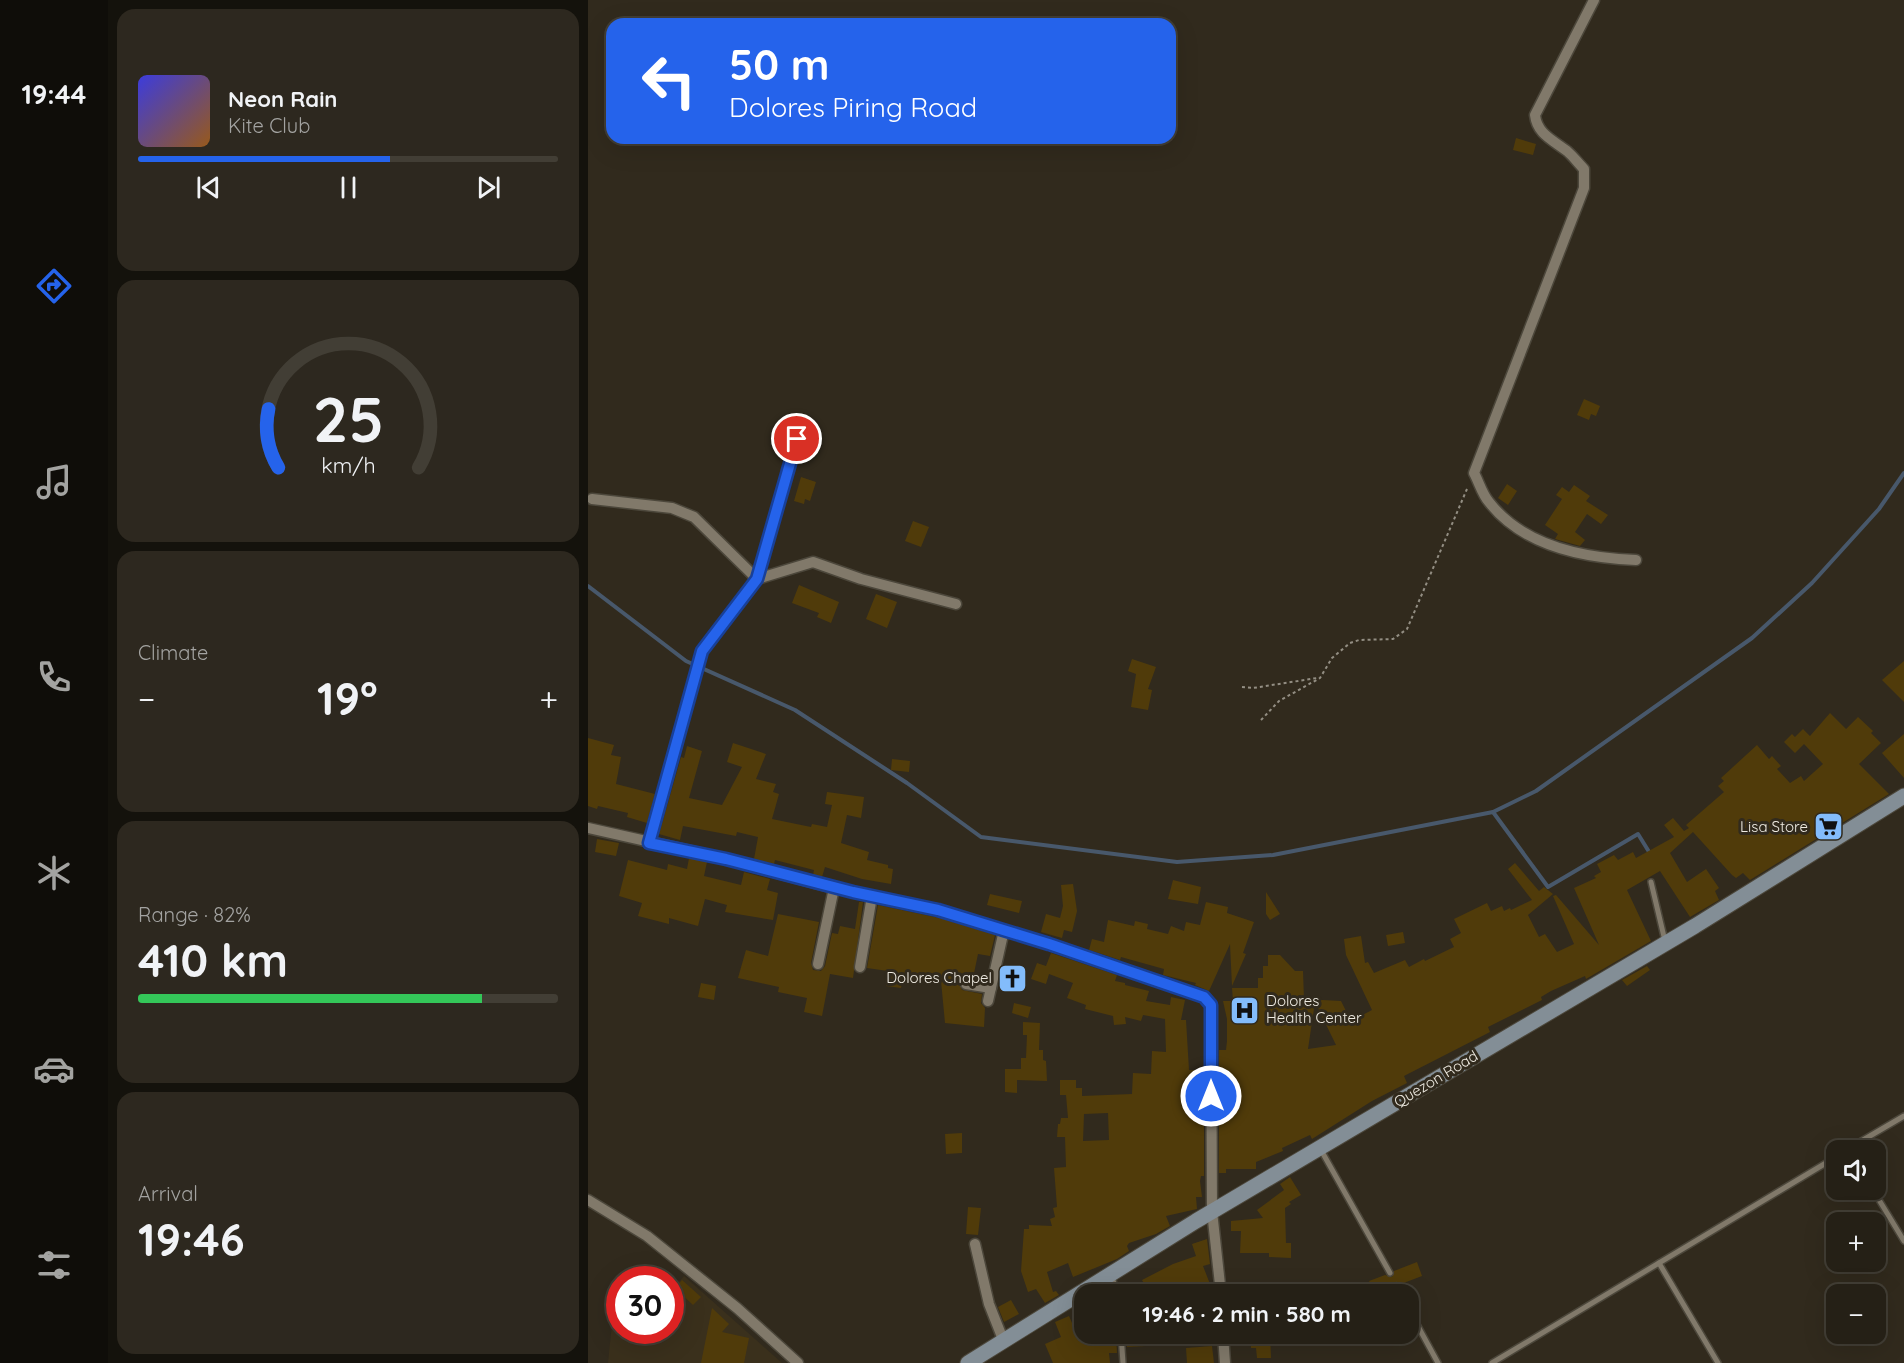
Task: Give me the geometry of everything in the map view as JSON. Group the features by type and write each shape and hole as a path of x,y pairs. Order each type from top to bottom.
{"main road":[{"name":"Quezon Road","path":"968,1363 1212,1211 1665,943 1904,796"}],"street":[{"path":"1594,0 1535,115 1536,124 1544,135 1568,152 1584,169 1584,188 1474,472 1487,500 1509,524 1538,541 1604,559 1636,560"},
{"path":"649,843 702,651 757,579 797,439"},
{"path":"592,499 672,508 694,517 757,579"},
{"path":"757,579 813,562 861,579 956,604"},
{"path":"588,828 726,859 834,888 938,910 1204,997 1211,1005 1212,1211 1220,1284"},
{"path":"818,964 834,888"},
{"path":"860,967 872,896"},
{"path":"988,1001 1004,930"},
{"path":"966,984 991,988"},
{"path":"588,1200 647,1236 736,1308 798,1363"},
{"path":"975,1244 989,1304 1004,1342"},
{"path":"1224,1344 1225,1363"}],"lane":[{"path":"1651,882 1665,943"},
{"path":"1864,1140 1904,1116"},
{"path":"1320,1149 1390,1273"},
{"path":"1492,1363 1826,1163"},
{"path":"1879,1200 1904,1241"},
{"path":"1659,1263 1718,1363"},
{"path":"1112,1273 1114,1284"},
{"path":"1419,1328 1438,1363"},
{"path":"1122,1344 1123,1363"}],"path":[{"path":"1261,720 1279,701 1320,678 1332,658 1350,643 1359,640 1393,639 1407,629 1474,472"},
{"path":"1242,687 1253,688 1320,678"}],"shaded area":[{"path":"684,1276 782,1363 608,1363 610,1344 684,1344"}],"building":[{"path":"1516,138 1536,144 1533,155 1513,150"},
{"path":"1584,399 1600,406 1596,416 1591,414 1589,420 1577,415"},
{"path":"801,477 816,482 810,501 805,499 804,504 794,501"},
{"path":"1507,484 1517,491 1508,505 1498,498"},
{"path":"1574,485 1590,496 1586,501 1608,515 1601,524 1587,514 1575,532 1585,540 1580,546 1555,539 1558,534 1545,525 1562,499 1556,495 1562,487 1569,492"},
{"path":"913,521 929,527 921,547 905,541"},
{"path":"799,585 839,602 831,623 817,617 819,613 792,603"},
{"path":"876,594 897,602 887,628 866,619"},
{"path":"1132,659 1156,667 1148,689 1152,690 1148,710 1131,707 1136,674 1128,671"},
{"path":"1904,661 1904,702 1882,680"},
{"path":"1830,713 1846,729 1858,717 1873,731 1871,733 1881,743 1859,764 1889,794 1750,880 1743,873 1736,878 1732,875 1693,832 1670,853 1687,882 1706,869 1719,888 1715,891 1719,900 1690,917 1660,871 1627,890 1651,941 1586,979 1585,976 1551,991 1541,997 1542,1000 1488,1027 1490,1032 1404,1076 1407,1083 1372,1101 1312,1139 1310,1135 1282,1148 1283,1151 1256,1162 1256,1169 1226,1169 1226,1173 1219,1173 1219,1050 1226,1050 1227,1041 1227,1019 1223,1001 1233,1001 1232,988 1258,988 1258,978 1263,978 1263,966 1268,966 1268,955 1280,955 1295,971 1303,971 1304,999 1341,1001 1351,1021 1372,1010 1346,955 1344,939 1361,936 1365,963 1368,962 1374,973 1405,960 1409,967 1424,959 1425,961 1454,947 1450,939 1461,933 1454,919 1487,903 1491,911 1502,906 1504,911 1532,900 1508,869 1515,863 1539,891 1544,887 1553,894 1528,915 1539,937 1545,934 1557,952 1574,944 1553,896 1556,895 1599,945 1574,888 1596,878 1594,876 1601,872 1597,864 1614,855 1618,860 1633,852 1636,858 1674,837 1664,825 1673,818 1684,831 1689,828 1686,825 1724,792 1718,786 1724,781 1721,778 1757,745 1769,759 1772,756 1781,766 1777,769 1790,783 1801,776 1804,781 1823,764 1804,744 1795,753 1784,742 1792,734 1795,737 1803,729 1810,736","holes":["1315,1002 1336,1045 1308,1049"]},
{"path":"1904,734 1904,778 1882,753"},
{"path":"588,738 614,745 611,755 621,757 616,784 655,794 647,823 627,817 628,813 588,806"},
{"path":"733,743 766,754 756,779 776,784 773,792 779,794 772,819 811,827 812,824 827,827 832,805 825,804 827,792 864,797 861,818 847,815 841,843 869,852 867,860 888,865 888,868 893,869 891,884 862,879 825,867 822,877 813,875 814,870 775,860 774,864 754,859 758,837 737,832 736,836 683,826 680,840 659,834 681,757 684,758 687,746 702,751 689,798 722,805 742,767 727,762"},
{"path":"892,759 910,761 909,772 891,770"},
{"path":"597,839 619,843 616,856 595,852"},
{"path":"689,858 707,862 704,876 741,885 744,872 770,879 767,890 778,893 773,920 725,912 727,905 705,899 698,926 669,918 669,924 638,916 642,903 619,896 628,860 667,870 668,864 687,869"},
{"path":"1173,880 1201,887 1198,904 1168,899"},
{"path":"1073,884 1077,911 1072,932 1064,930 1062,938 1041,932 1046,914 1060,918 1063,906 1061,885"},
{"path":"1266,892 1280,914 1270,920 1266,914"},
{"path":"990,894 1022,901 1019,913 987,905"},
{"path":"859,902 863,902 853,978 830,974 822,1016 804,1012 807,998 778,992 779,987 738,978 746,950 768,956 778,914 819,922 811,963 813,970 821,971 825,966 832,933 838,934 840,926 855,929"},
{"path":"1206,902 1228,907 1227,913 1254,922 1243,953 1246,954 1232,986 1230,944 1209,991 1195,985 1196,983 1163,975 1164,969 1121,957 1120,960 1089,950 1092,939 1104,942 1108,920 1134,926 1135,921 1148,924 1147,929 1168,934 1171,926 1184,931 1186,922 1200,925"},
{"path":"878,905 940,918 995,935 990,956 978,954 973,978 963,977 959,983 962,990 982,994 981,1003 985,1008 984,1027 945,1023 941,981 917,977 916,985 902,983 901,988 886,986 888,971 867,968"},
{"path":"1403,932 1405,943 1388,946 1386,935"},
{"path":"1051,953 1117,975 1115,981 1149,991 1146,1001 1170,1005 1171,997 1185,1000 1181,1020 1186,1020 1189,1070 1204,1070 1204,1176 1201,1176 1200,1181 1202,1197 1196,1197 1197,1209 1166,1216 1170,1226 1156,1234 1129,1243 1127,1246 1129,1251 1117,1259 1073,1277 1068,1263 1047,1272 1053,1292 1056,1291 1059,1295 1045,1303 1036,1289 1028,1292 1021,1271 1024,1229 1029,1229 1029,1225 1052,1226 1050,1219 1055,1217 1053,1208 1057,1207 1054,1168 1066,1167 1065,1137 1057,1137 1061,1118 1068,1118 1066,1095 1060,1095 1060,1080 1076,1080 1076,1088 1082,1088 1082,1096 1132,1094 1133,1073 1151,1074 1152,1051 1166,1052 1165,1019 1143,1015 1141,1021 1125,1017 1126,1024 1114,1025 1113,1016 1085,1009 1086,1005 1067,998 1073,983 1049,974 1046,984 1031,979 1037,963 1046,966","holes":["1108,1113 1109,1140 1083,1141 1084,1114"]},
{"path":"1647,966 1650,970 1627,986 1622,980"},
{"path":"701,983 716,986 714,1000 698,997"},
{"path":"1014,1003 1031,1007 1028,1018 1012,1013"},
{"path":"1023,1022 1040,1023 1039,1050 1043,1050 1043,1060 1046,1061 1047,1081 1017,1080 1017,1093 1005,1092 1005,1069 1021,1069 1021,1058 1026,1058 1027,1035 1023,1035"},
{"path":"962,1133 962,1153 946,1154 945,1134"},
{"path":"1290,1177 1301,1195 1289,1202 1291,1204 1285,1208 1286,1243 1291,1243 1291,1258 1269,1257 1269,1253 1240,1253 1241,1231 1231,1231 1231,1221 1263,1218 1257,1210 1284,1190 1280,1184"},
{"path":"968,1207 981,1208 978,1235 966,1234"},
{"path":"1207,1239 1210,1264 1203,1266 1210,1284 1144,1284 1142,1280 1173,1264 1196,1256 1192,1244"},
{"path":"1417,1262 1422,1276 1401,1284 1394,1282 1393,1284 1370,1284 1369,1281 1385,1275 1392,1277 1394,1271"},
{"path":"684,1282 701,1297 693,1305 684,1296"},
{"path":"1011,1300 1019,1314 1004,1322 998,1307"},
{"path":"712,1308 729,1324 722,1332 749,1338 744,1363 701,1363"},
{"path":"1069,1316 1074,1323 1074,1344 1117,1344 1117,1353 1109,1353 1110,1363 1053,1363 1045,1344 1061,1337 1055,1322"},
{"path":"1127,1344 1146,1344 1146,1346 1127,1347"},
{"path":"1251,1344 1270,1344 1271,1358 1257,1358 1256,1348 1251,1348"},
{"path":"1212,1346 1214,1363 1187,1363 1186,1348"}],"waterway":[{"path":"588,586 686,661 795,710 907,783 981,837 1177,862 1273,855 1493,812 1536,791 1752,638 1812,583 1879,509 1904,473"},
{"path":"1493,812 1548,887 1638,834 1651,855"}],"place":[{"name":"Lisa Store","path":"1829,827"},
{"name":"Dolores Chapel","path":"1013,978"},
{"name":"Dolores Health Center","path":"1245,1010"}],"route":[{"path":"797,439 757,579 702,651 649,843 726,859 834,888 938,910 1049,944 1204,997 1211,1005 1211,1096"}]}
